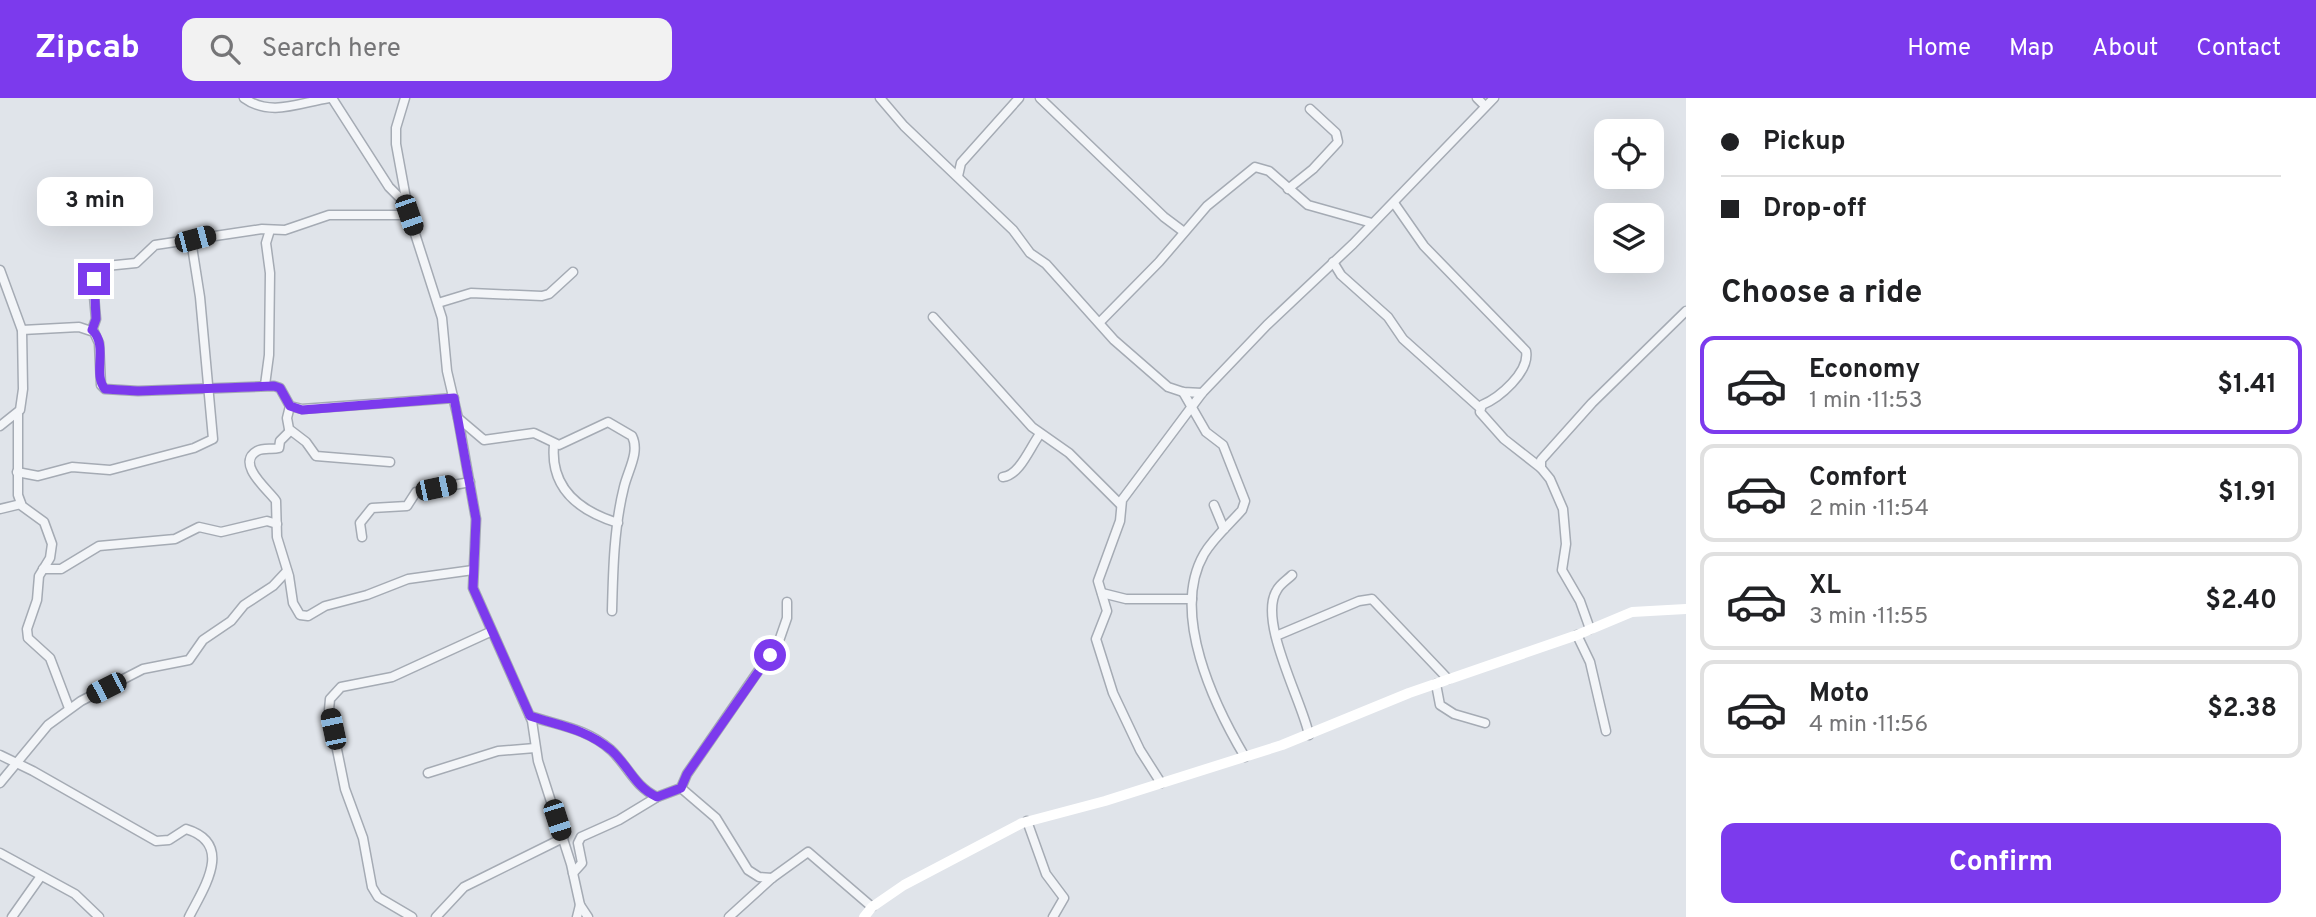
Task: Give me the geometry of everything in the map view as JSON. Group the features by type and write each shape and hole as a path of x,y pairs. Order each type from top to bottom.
{"main road":[{"path":"864,917 872,907 931,870 1027,821 1161,783 1310,735 1448,679 1577,635 1632,612 1686,609"}],"street":[{"path":"244,98 265,108 331,98 389,187 407,205"},
{"path":"405,98 395,139 409,215 424,268 438,303 447,371 470,482 477,532 473,570 476,598 530,716 535,748 563,838 580,905 588,917"},
{"path":"880,98 904,126 958,176 1100,322 1114,340 1155,377 1183,392 1202,393"},
{"path":"958,176 961,163 1019,98"},
{"path":"1040,98 1164,217 1184,232"},
{"path":"1477,98 1485,106"},
{"path":"1161,783 1140,750 1113,693 1096,639 1107,611 1098,581 1120,521 1120,504 1202,393 1394,203 1494,98"},
{"path":"1288,189 1313,169 1338,142 1336,133 1310,108"},
{"path":"1100,322 1212,202 1255,167 1269,171 1308,205 1372,223"},
{"path":"1394,203 1424,246 1527,351 1525,366 1497,398 1480,408"},
{"path":"409,215 329,215 285,230 155,245 136,263 100,269 93,285 96,319 92,330 99,343 101,381 105,389 138,391 265,385 280,388 290,406 302,410 454,398"},
{"path":"265,385 270,348 267,301 270,273 266,248 270,230"},
{"path":"17,472 38,476 72,467 110,470 209,443 214,437 191,240"},
{"path":"1333,262 1341,275 1388,317 1403,339 1480,408 1488,424 1541,468 1561,503 1566,535 1562,570 1580,601 1590,629"},
{"path":"0,271 22,330 23,397 18,414 18,495 22,504 41,519 52,541 50,558 43,569 27,633 31,643 50,658 69,708"},
{"path":"438,303 471,293 542,296 549,294 573,272"},
{"path":"1528,457 1545,452 1686,311"},
{"path":"933,317 986,379 1040,434 1069,453 1120,504"},
{"path":"22,330 79,327 92,330"},
{"path":"1183,392 1206,432 1223,445 1243,489 1244,506 1201,560 1192,599 1198,654 1245,757"},
{"path":"290,406 287,418 290,431 306,442 318,457 390,462"},
{"path":"0,426 18,414"},
{"path":"458,418 484,440 534,433 554,445 608,422 632,436 636,449 623,488 612,560 612,611"},
{"path":"290,431 281,439 278,448 260,450 251,458 257,484 276,501 276,537 287,571 294,608 304,616 325,606 368,595 408,579 473,570"},
{"path":"1003,477 1008,477 1018,467 1040,434"},
{"path":"554,445 553,463 566,493 601,517 618,523"},
{"path":"1541,468 1545,452"},
{"path":"362,537 360,523 372,508 407,506 416,492 470,482"},
{"path":"0,509 22,504"},
{"path":"1214,505 1224,529"},
{"path":"43,569 61,569 99,546 175,539 199,527 222,532 267,521 277,524"},
{"path":"0,783 48,725 69,708 143,669 189,660 203,640 231,621 243,606 273,586 287,571"},
{"path":"1292,575 1274,596 1276,636 1287,675 1310,735"},
{"path":"1102,593 1135,600 1192,599"},
{"path":"1276,636 1359,601 1372,599 1448,679"},
{"path":"573,873 582,863 578,843 581,837 619,820 657,797 681,788 687,774 779,641 788,618 787,601"},
{"path":"412,917 378,897 372,887 363,838 345,789 329,710 330,699 341,687 392,677 490,632"},
{"path":"1577,635 1590,662 1606,731"},
{"path":"1436,684 1440,705 1454,714 1485,723"},
{"path":"530,716 587,733 614,753 642,789 657,797"},
{"path":"428,773 498,751 535,748"},
{"path":"0,755 156,841 169,840 186,829 199,835 210,851 213,865 189,917"},
{"path":"681,788 716,818 748,870 759,877 772,878"},
{"path":"1027,821 1046,874 1064,898 1053,917"},
{"path":"436,917 464,887 563,838"},
{"path":"729,917 772,878 808,852 872,907"},
{"path":"0,853 75,894 99,917"},
{"path":"12,917 41,876"},
{"path":"577,917 580,905"}],"route":[{"path":"94,279 92,289 96,323 92,330 99,343 101,384 105,389 138,391 265,385 280,388 290,406 302,410 422,403 454,398 476,519 473,588 490,632 530,716 574,727 598,740 614,753 642,789 657,797 681,788 687,774 770,655"}]}
